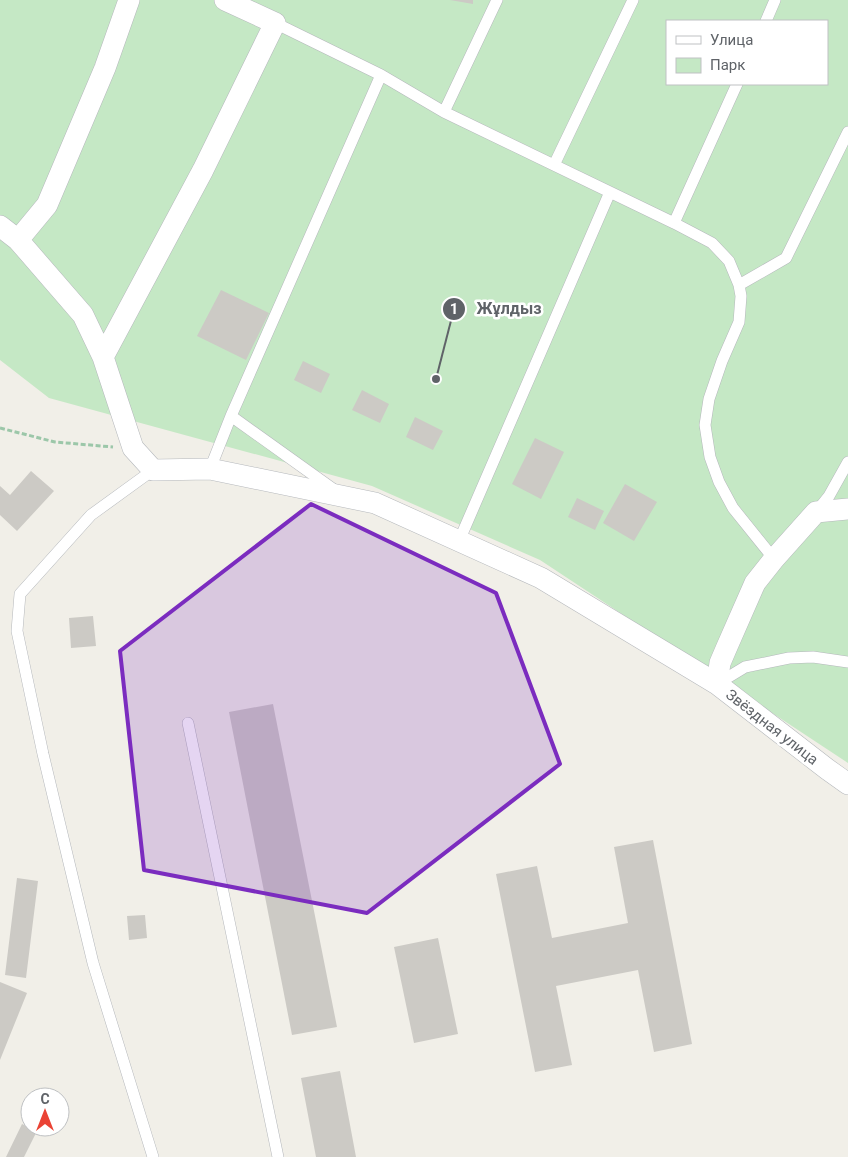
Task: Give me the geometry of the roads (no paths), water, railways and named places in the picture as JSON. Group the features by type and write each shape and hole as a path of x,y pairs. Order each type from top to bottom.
{"street":[{"path":"18,240 47,205 105,68 129,0"},
{"path":"103,357 203,170 275,23 225,0"},
{"path":"0,226 18,240 83,315 103,357 133,448 153,470 210,469 375,503 541,578 716,684"},
{"path":"816,512 848,509"},
{"name":"Звёздная улица","path":"816,512 755,583 720,664 716,684 848,784"}],"lane":[{"path":"444,112 497,0"},
{"path":"554,165 633,0"},
{"path":"766,20 775,0"},
{"path":"275,23 381,75 444,112 674,223 712,243 729,261 740,285 739,322 722,361 709,399 705,425 710,457 728,500 774,559"},
{"path":"210,469 231,416 381,75"},
{"path":"674,223 737,85"},
{"path":"740,285 786,258 848,132"},
{"path":"459,541 610,192"},
{"path":"231,416 340,495"},
{"path":"816,512 829,496 848,462"},
{"path":"153,470 91,515 20,594 17,631 43,754 93,963 153,1157"},
{"path":"716,684 745,667 789,658 813,657 848,662"},
{"path":"188,723 278,1157"}],"place":[{"name":"Жұлдыз","path":"436,379"}]}
